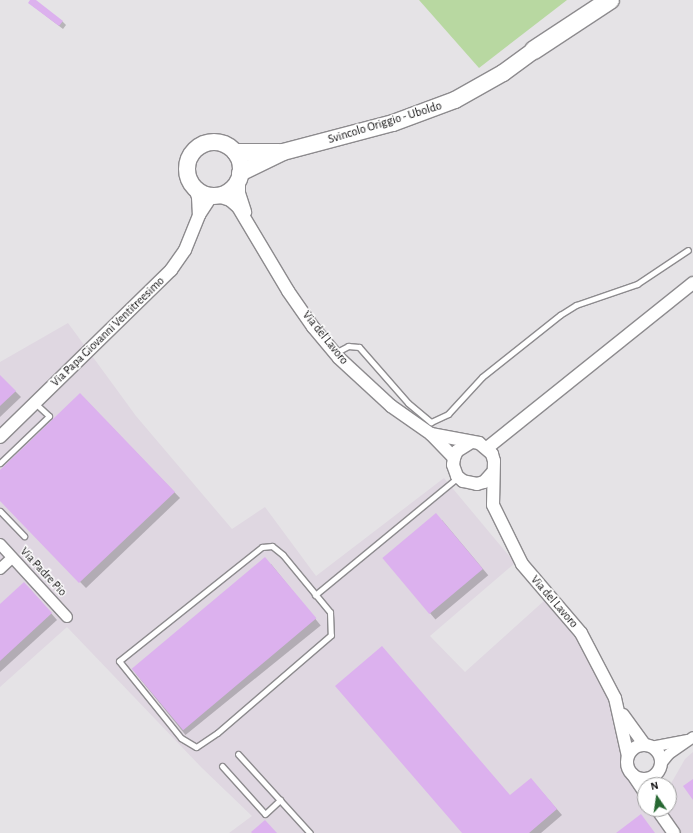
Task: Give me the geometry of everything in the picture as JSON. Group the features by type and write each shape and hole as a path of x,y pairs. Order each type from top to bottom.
{"highway":[{"path":"534,50 590,0"},
{"path":"534,50 610,0"}],"main road":[{"name":"Svincolo Origgio - Uboldo","path":"239,176 283,152 432,110 477,89 534,50 599,0"},
{"path":"218,142 235,152 240,164 239,176 226,192 213,195 203,193 193,185 188,176 188,165 191,155 198,147 206,143 218,142"},
{"name":"Svincolo Origgio - Uboldo","path":"235,152 283,152"}],"street":[{"name":"Via del Lavoro","path":"239,176 239,193 247,219"},
{"name":"Via Papa Giovanni Ventitreesimo","path":"193,185 198,197 199,215"},
{"name":"Via del Lavoro","path":"213,195 234,202 247,219 288,291 335,353 391,406 430,429 487,448 494,461 491,498"},
{"name":"Via Papa Giovanni Ventitreesimo","path":"0,437 36,404 171,270 185,250 199,215 213,195"},
{"path":"487,448 693,283"},
{"name":"Via del Lavoro","path":"430,429 454,458"},
{"path":"458,477 454,470 454,458 457,451 470,443"},
{"path":"477,484 484,482 492,472"},
{"name":"Via del Lavoro","path":"458,477 464,482 477,484 491,498 522,564 581,633 618,706 648,746 659,754 655,775"},
{"name":"Via Padre Pio","path":"0,544 68,617"},
{"path":"0,569 12,558"},
{"name":"Via del Lavoro","path":"618,706 628,756 628,766 637,781"},
{"path":"628,756 634,748 692,738"},
{"path":"633,775 646,778 655,775 692,738"},
{"path":"663,817 674,833"}],"lane":[{"path":"335,353 348,346 360,347 430,429 448,414 482,377 560,315 576,305 637,284 688,250"},
{"path":"0,464 49,416 36,404"},
{"path":"316,595 458,477"},
{"path":"0,511 24,536"},
{"path":"272,546 283,556 316,595 330,612 331,635 217,733 196,747 181,738 118,661 262,547 272,546"},
{"path":"238,754 310,833"},
{"path":"222,766 265,814 280,800"}],"shaded area":[{"path":"68,323 136,416 232,529 265,507 316,576 444,478 515,563 430,636 465,672 545,600 579,634 614,708 625,766 637,785 637,817 677,817 677,777 675,777 685,759 693,752 693,833 229,833 252,816 202,768 67,627 0,687 0,362"}],"green space":[{"path":"419,0 567,0 479,68"}],"building":[{"path":"30,0 36,0 63,21 59,26 28,3"},
{"path":"0,375 16,391 0,406"},
{"path":"80,393 175,492 79,583 0,501 0,470"},
{"path":"436,513 483,569 429,614 382,558"},
{"path":"265,557 316,618 183,730 132,669"},
{"path":"24,582 52,613 0,661 0,604"},
{"path":"382,646 510,795 531,778 557,809 529,833 462,833 335,686"},
{"path":"693,779 693,800 683,786"},
{"path":"637,817 643,817 655,833 616,833"},
{"path":"265,820 277,833 251,832"}]}
